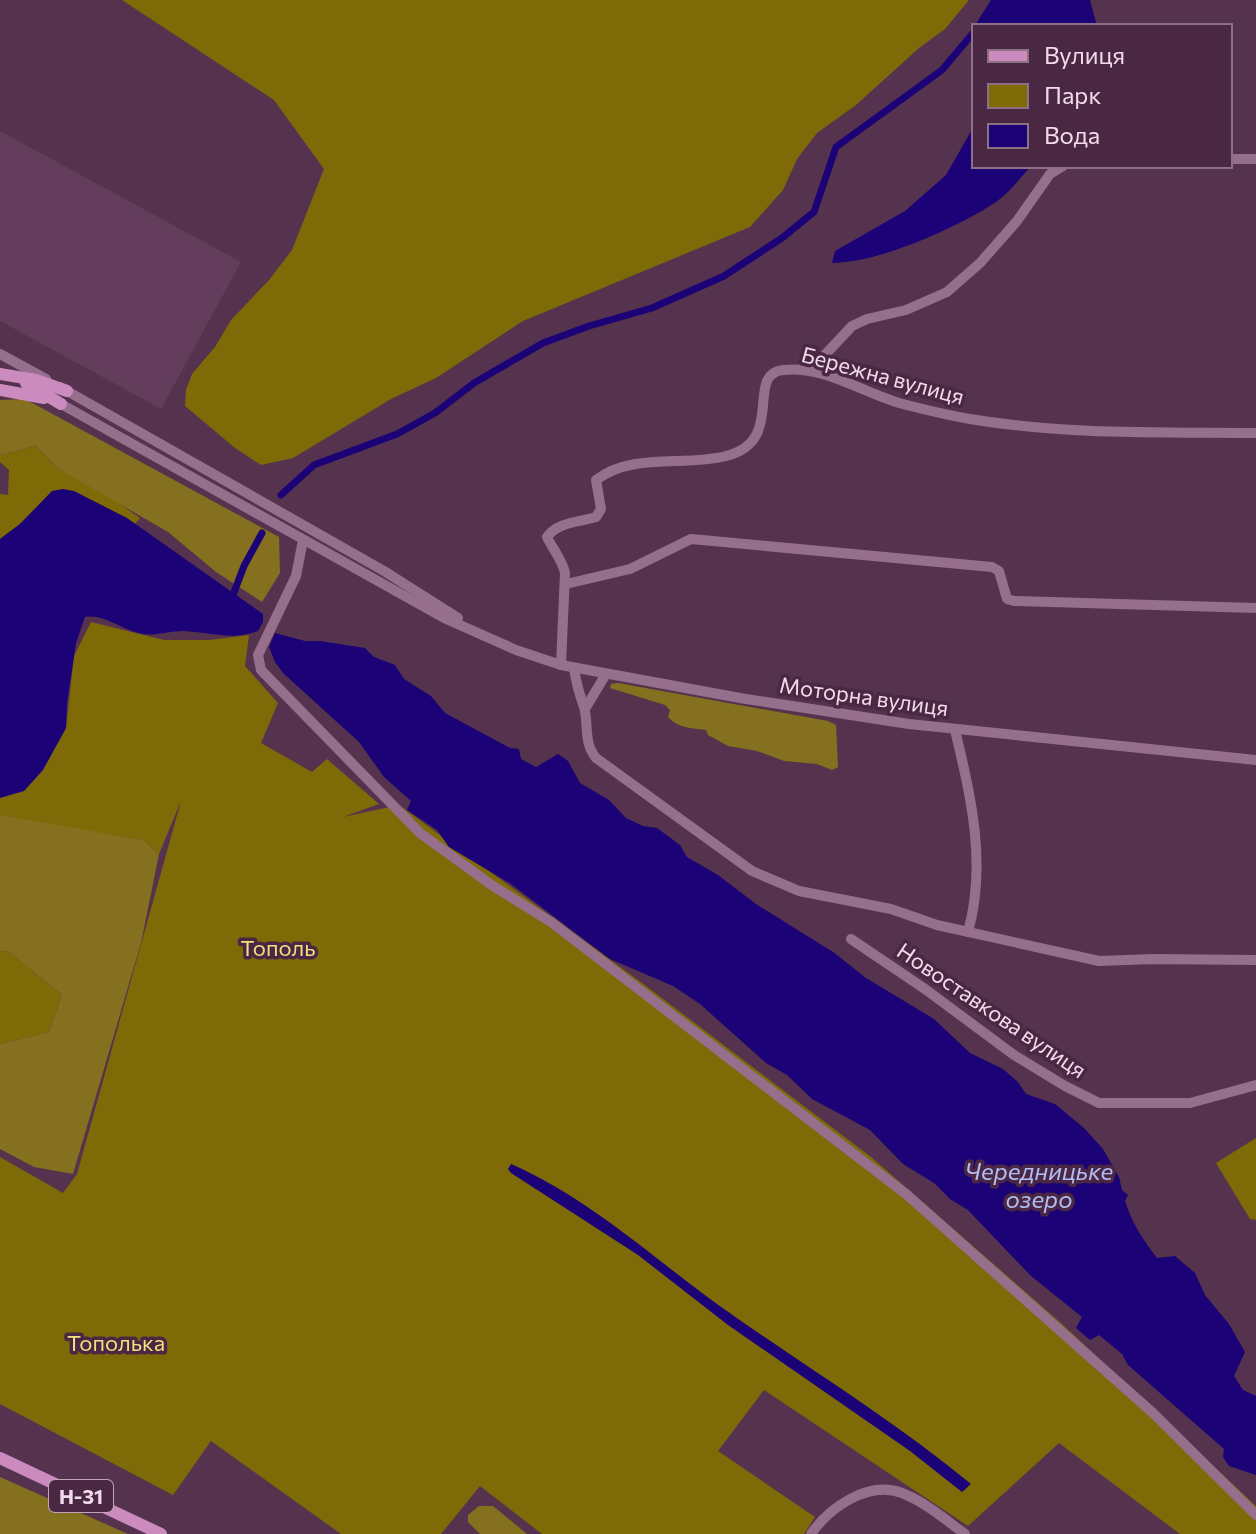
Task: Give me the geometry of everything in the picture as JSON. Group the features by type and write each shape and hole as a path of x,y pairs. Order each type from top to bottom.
{"main road":[{"path":"0,374 36,380 67,391"},
{"path":"0,374 31,385 61,404"},
{"path":"0,390 26,393 61,404"},
{"name":"Н-31","path":"0,1458 161,1534"}],"street":[{"path":"1232,159 1256,159"},
{"path":"801,369 822,358 852,326 867,319 906,310 947,292 980,263 1017,221 1050,174 1060,168"},
{"path":"0,354 384,571 476,631"},
{"path":"822,358 834,378"},
{"name":"Бережна вулиця","path":"561,665 562,608 566,584 562,561 547,537 557,527 598,514 601,509 598,478 613,469 686,459 707,460 730,456 738,451 760,430 764,386 768,377 780,370 801,369 900,403 971,419 1072,431 1256,433"},
{"path":"61,404 444,618 476,631"},
{"path":"167,463 173,451"},
{"path":"566,584 630,569 691,539 992,567 999,571 1007,599 1014,601 1256,608"},
{"path":"303,540 296,576 258,655 261,670 420,833 493,886 551,922 906,1194 1153,1413 1256,1515"},
{"name":"Моторна вулиця","path":"476,631 508,647 561,665 740,698 955,730 1256,760"},
{"name":"Новоставкова вулиця","path":"574,668 576,690 585,709 587,742 596,758 752,871 799,891 891,909 937,925 1099,961 1256,960"},
{"path":"585,709 606,674"},
{"path":"955,730 974,813 977,844 968,932"},
{"name":"Новоставкова вулиця","path":"851,939 1014,1055 1099,1103 1190,1103 1256,1085"},
{"path":"811,1534 830,1512 845,1501 886,1490 900,1492 921,1503 965,1534"}],"shaded area":[{"path":"0,131 241,262 161,409 0,321"},
{"path":"25,399 279,537 280,573 262,602 216,572 168,532 59,469 36,446 0,455 0,400"},
{"path":"611,684 828,721 836,725 838,767 832,770 817,764 784,761 757,751 728,746 708,735 706,730 676,723 668,717 670,710 665,705 610,688"},
{"path":"0,815 143,840 159,854 141,943 73,1174 34,1167 0,1149 0,1044 49,1032 62,995 9,952 0,951"},
{"path":"0,1477 128,1534 0,1534"},
{"path":"479,1506 493,1506 527,1534 480,1534 468,1522 468,1515"}],"green space":[{"path":"122,0 969,0 945,29 919,48 856,105 817,133 797,159 783,190 750,227 523,321 436,378 391,399 293,458 261,465 235,448 185,406 186,390 192,374 215,347 231,320 292,250 324,169 274,100"},
{"path":"36,446 59,469 101,491 140,518 135,524 74,491 53,491 0,539 0,494 8,495 9,470 0,462 0,455"},
{"path":"91,622 164,640 210,640 249,635 245,666 278,703 261,743 312,772 327,759 379,804 343,817 399,805 646,986 871,1157 1062,1324 1256,1506 1256,1534 1180,1534 1059,1443 968,1526 764,1390 718,1451 815,1517 804,1534 542,1534 480,1486 441,1534 341,1534 211,1441 173,1495 0,1404 0,1157 63,1193 77,1174 181,801 159,854 143,840 0,817 0,796 48,760 66,728 74,656"},
{"path":"0,951 9,952 62,995 49,1032 0,1044"},
{"path":"1256,1138 1256,1220 1250,1219 1216,1163"}],"water":[{"path":"991,0 1090,0 1096,24 984,24 979,19"},
{"path":"972,130 972,168 1029,168 996,202 960,222 894,251 832,263 835,251 905,211 946,175"},
{"path":"52,491 74,491 127,518 263,614 263,622 258,631 239,635 183,631 145,634 99,618 85,617 76,643 66,728 43,770 24,791 0,798 0,539 20,524"},
{"name":"Чередницьке озеро","path":"275,633 305,641 365,648 374,657 395,665 404,679 431,696 445,713 510,748 519,749 521,759 536,767 558,754 568,761 580,783 609,800 626,818 657,828 680,845 687,857 833,952 866,978 934,1019 970,1053 1003,1069 1026,1094 1055,1104 1084,1128 1103,1149 1119,1177 1122,1190 1128,1195 1125,1201 1128,1209 1147,1245 1157,1258 1175,1256 1195,1273 1205,1295 1229,1324 1245,1352 1234,1376 1243,1390 1256,1396 1256,1475 1229,1466 1223,1457 1224,1449 1128,1365 1122,1354 1099,1335 1090,1340 1076,1328 1082,1317 1031,1276 968,1210 903,1164 870,1130 812,1099 700,1004 673,986 610,959 511,884 449,847 437,830 407,810 411,801 384,777 359,742 283,673 269,647"},
{"path":"511,1164 566,1193 618,1228 717,1304 878,1414 971,1484 962,1492 910,1451 728,1325 638,1255 511,1173 508,1169"}],"waterway":[{"path":"980,24 996,0"},
{"path":"281,495 314,465 397,434 435,413 474,383 543,343 652,308 724,276 782,238 814,212 836,147 942,70 972,34"},
{"path":"233,595 262,533"}],"park label":[{"name":"Тополь","path":"278,947"},
{"name":"Тополька","path":"116,1342"}]}
